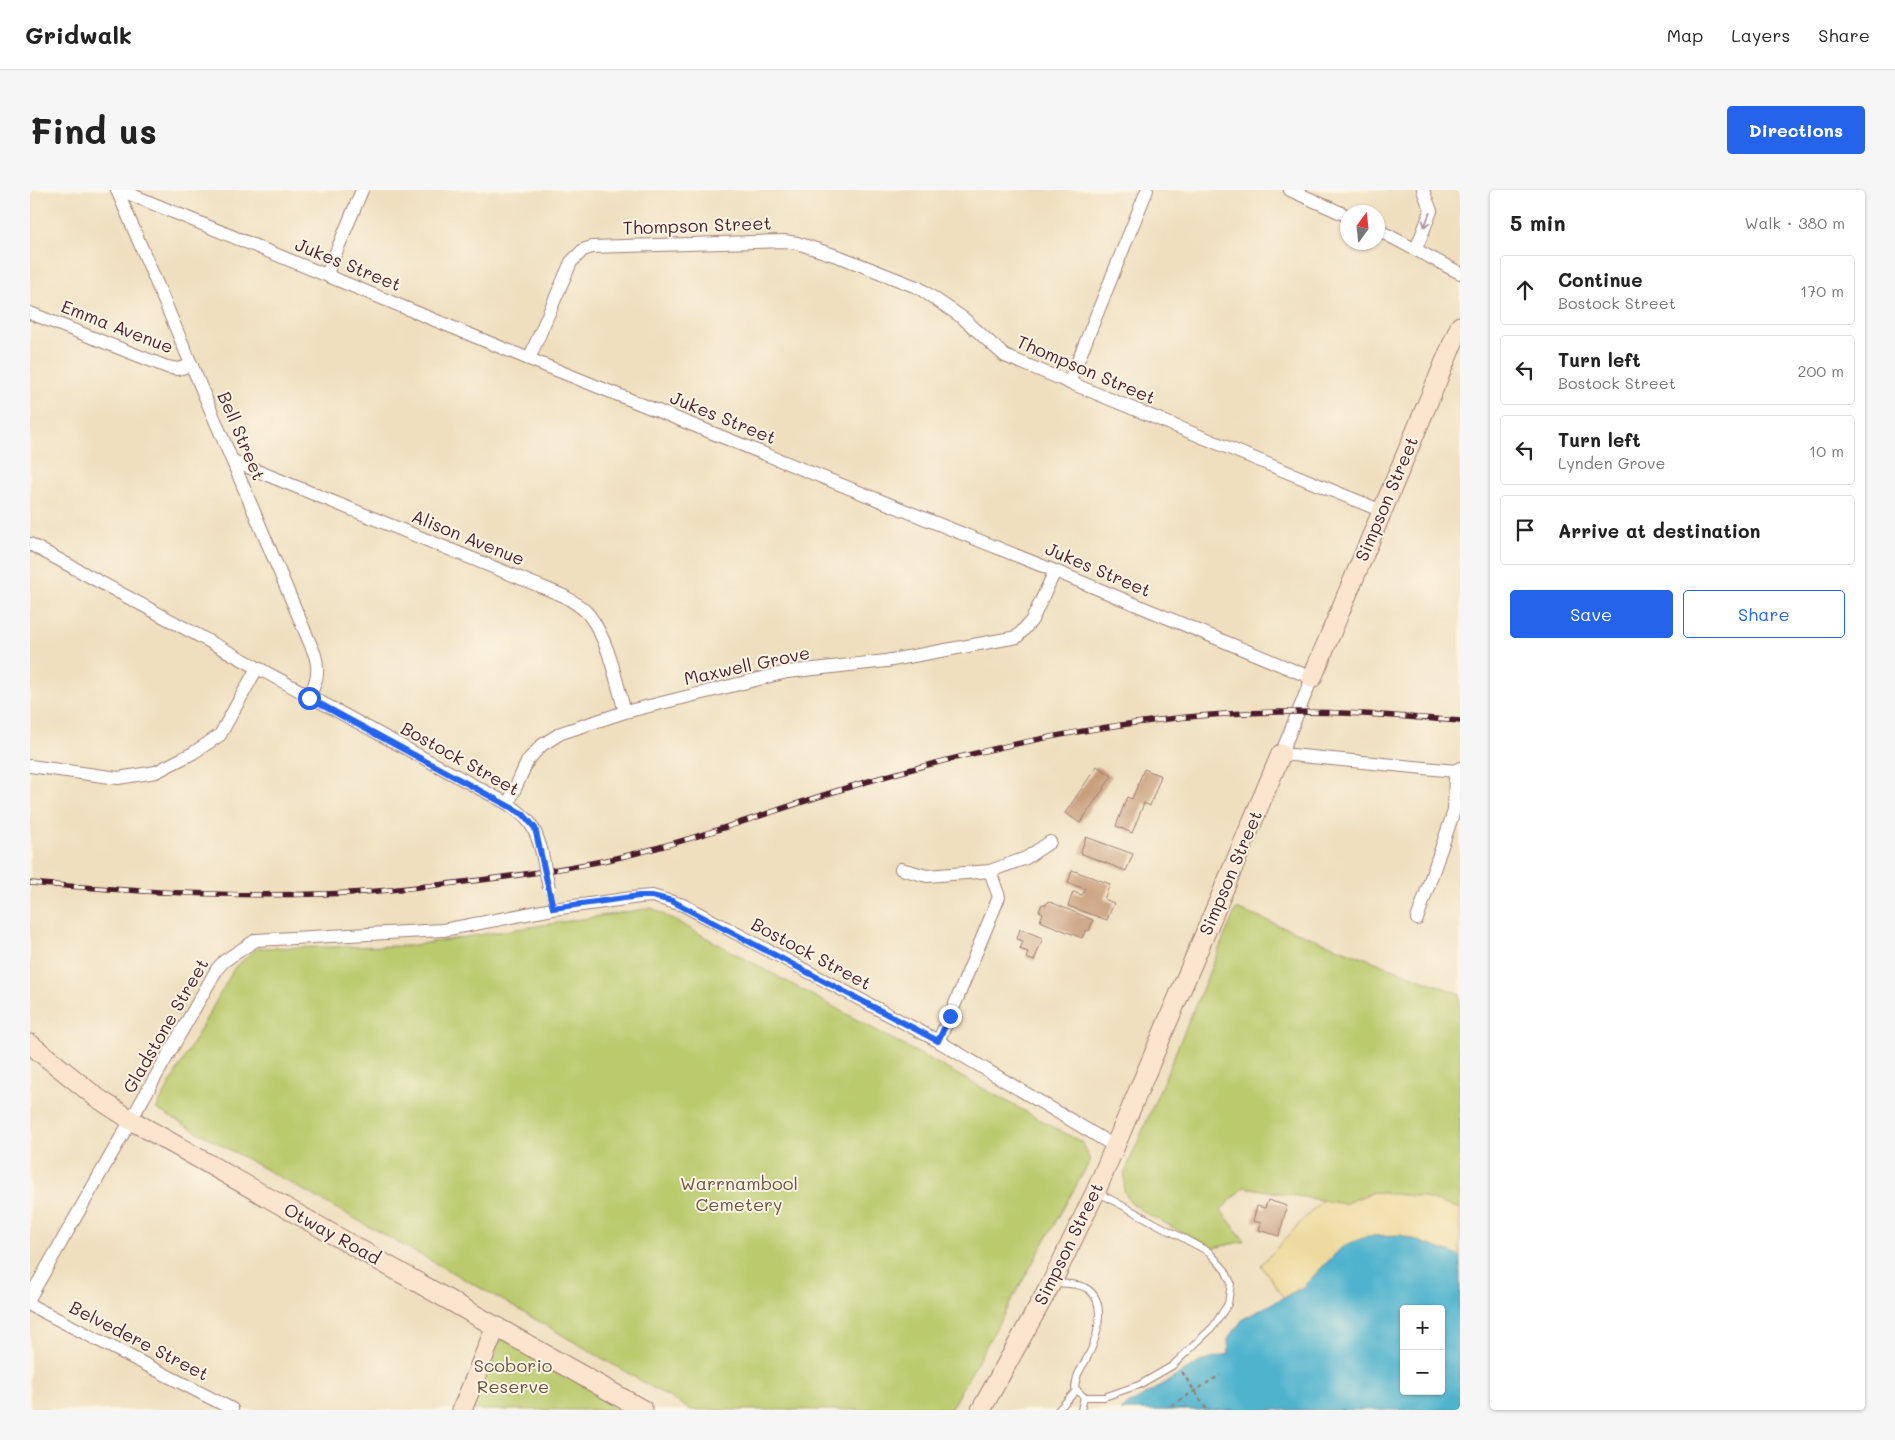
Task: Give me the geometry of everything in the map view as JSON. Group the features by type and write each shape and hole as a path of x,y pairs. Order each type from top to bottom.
{"street":[{"name":"Jukes Street","path":"118,190 327,274 529,359 1055,571 1312,678"},
{"name":"Bell Street","path":"118,190 317,661 318,676 309,698"},
{"path":"327,274 362,190"},
{"path":"1069,383 1147,190"},
{"path":"1290,190 1340,212"},
{"path":"1416,250 1431,211 1423,190"},
{"path":"1385,234 1460,273"},
{"name":"Thompson Street","path":"529,359 572,262 583,250 592,247 784,241 843,258 918,288 963,318 1005,356 1382,512"},
{"name":"Emma Avenue","path":"30,313 167,367 178,369 192,365"},
{"name":"Simpson Street","path":"981,1410 1052,1282 1116,1148 1460,326"},
{"name":"Alison Avenue","path":"233,461 564,596 577,604 588,614 607,652 625,712"},
{"name":"Bostock Street","path":"30,544 256,670 508,804 523,814 535,828 553,908 639,896 652,896 672,901 938,1041 1116,1148"},
{"name":"Maxwell Grove","path":"508,804 528,760 542,745 561,733 625,712 787,672 886,661 1017,637 1032,620 1055,571"},
{"path":"30,766 118,778 156,772 193,753 220,735 256,670"},
{"path":"1281,754 1457,770 1454,811 1417,919"},
{"path":"901,869 927,876 990,871 1026,858 1050,842"},
{"path":"938,1041 999,897 990,871"},
{"name":"Gladstone Street","path":"30,1297 217,970 224,961 256,940 443,930 553,908"},
{"name":"Otway Road","path":"30,1044 96,1098 131,1120 643,1410"},
{"name":"Belvedere Street","path":"30,1305 232,1409"},
{"path":"462,1410 496,1326"}],"lane":[{"path":"1052,1282 1088,1288 1096,1298 1099,1316 1097,1331 1088,1356 1077,1373 1075,1388 1084,1397 1104,1397 1139,1385 1172,1366 1213,1326 1228,1304 1231,1283 1225,1270 1208,1252 1096,1192"},
{"path":"1058,1410 1077,1390"},
{"path":"1081,1410 1084,1397"}],"path":[{"path":"1182,1372 1207,1410"},
{"path":"1172,1405 1220,1375"}],"green space":[{"name":"Warrnambool Cemetery","path":"652,908 1083,1143 1090,1161 950,1410 691,1410 502,1300 156,1109 235,967 258,948 408,946"},
{"path":"1236,909 1460,994 1460,1209 1422,1197 1373,1192 1344,1204 1244,1187 1221,1210 1245,1241 1213,1248 1147,1214 1129,1201 1124,1190 1125,1172"},
{"name":"Scoborio Reserve","path":"496,1326 643,1410 462,1410"}],"sand":[{"path":"1373,1192 1422,1197 1460,1209 1460,1256 1343,1246 1303,1287 1284,1298 1261,1265 1322,1200 1344,1204"}],"water":[{"path":"1401,1235 1460,1256 1460,1410 1120,1410 1200,1362 1229,1354 1228,1339 1243,1319 1303,1287 1343,1246 1368,1236"}],"building":[{"path":"1097,766 1112,776 1080,823 1065,813"},
{"path":"1144,769 1161,776 1150,806 1144,803 1132,833 1116,826 1127,797 1132,799"},
{"path":"1086,837 1133,854 1126,871 1080,853"},
{"path":"1072,870 1110,884 1104,899 1114,903 1107,920 1068,906 1073,892 1082,895 1085,889 1068,883"},
{"path":"1048,901 1093,920 1089,931 1086,930 1082,938 1040,921 1043,913 1039,911 1042,904 1046,905"},
{"path":"1020,929 1043,938 1034,961 1026,958 1028,952 1020,949 1023,941 1017,939"},
{"path":"1268,1200 1287,1206 1279,1236 1259,1230 1261,1223 1253,1221 1257,1206 1265,1208"}],"railway":[{"path":"30,883 139,891 248,895 381,891 441,885 553,870 625,856 688,839 876,779 975,753 1075,732 1176,718 1278,712 1346,713 1460,721"}],"route":[{"path":"309,698 508,804 523,814 535,828 553,908 639,896 652,896 672,901 683,905 938,1041 950,1016"}]}
